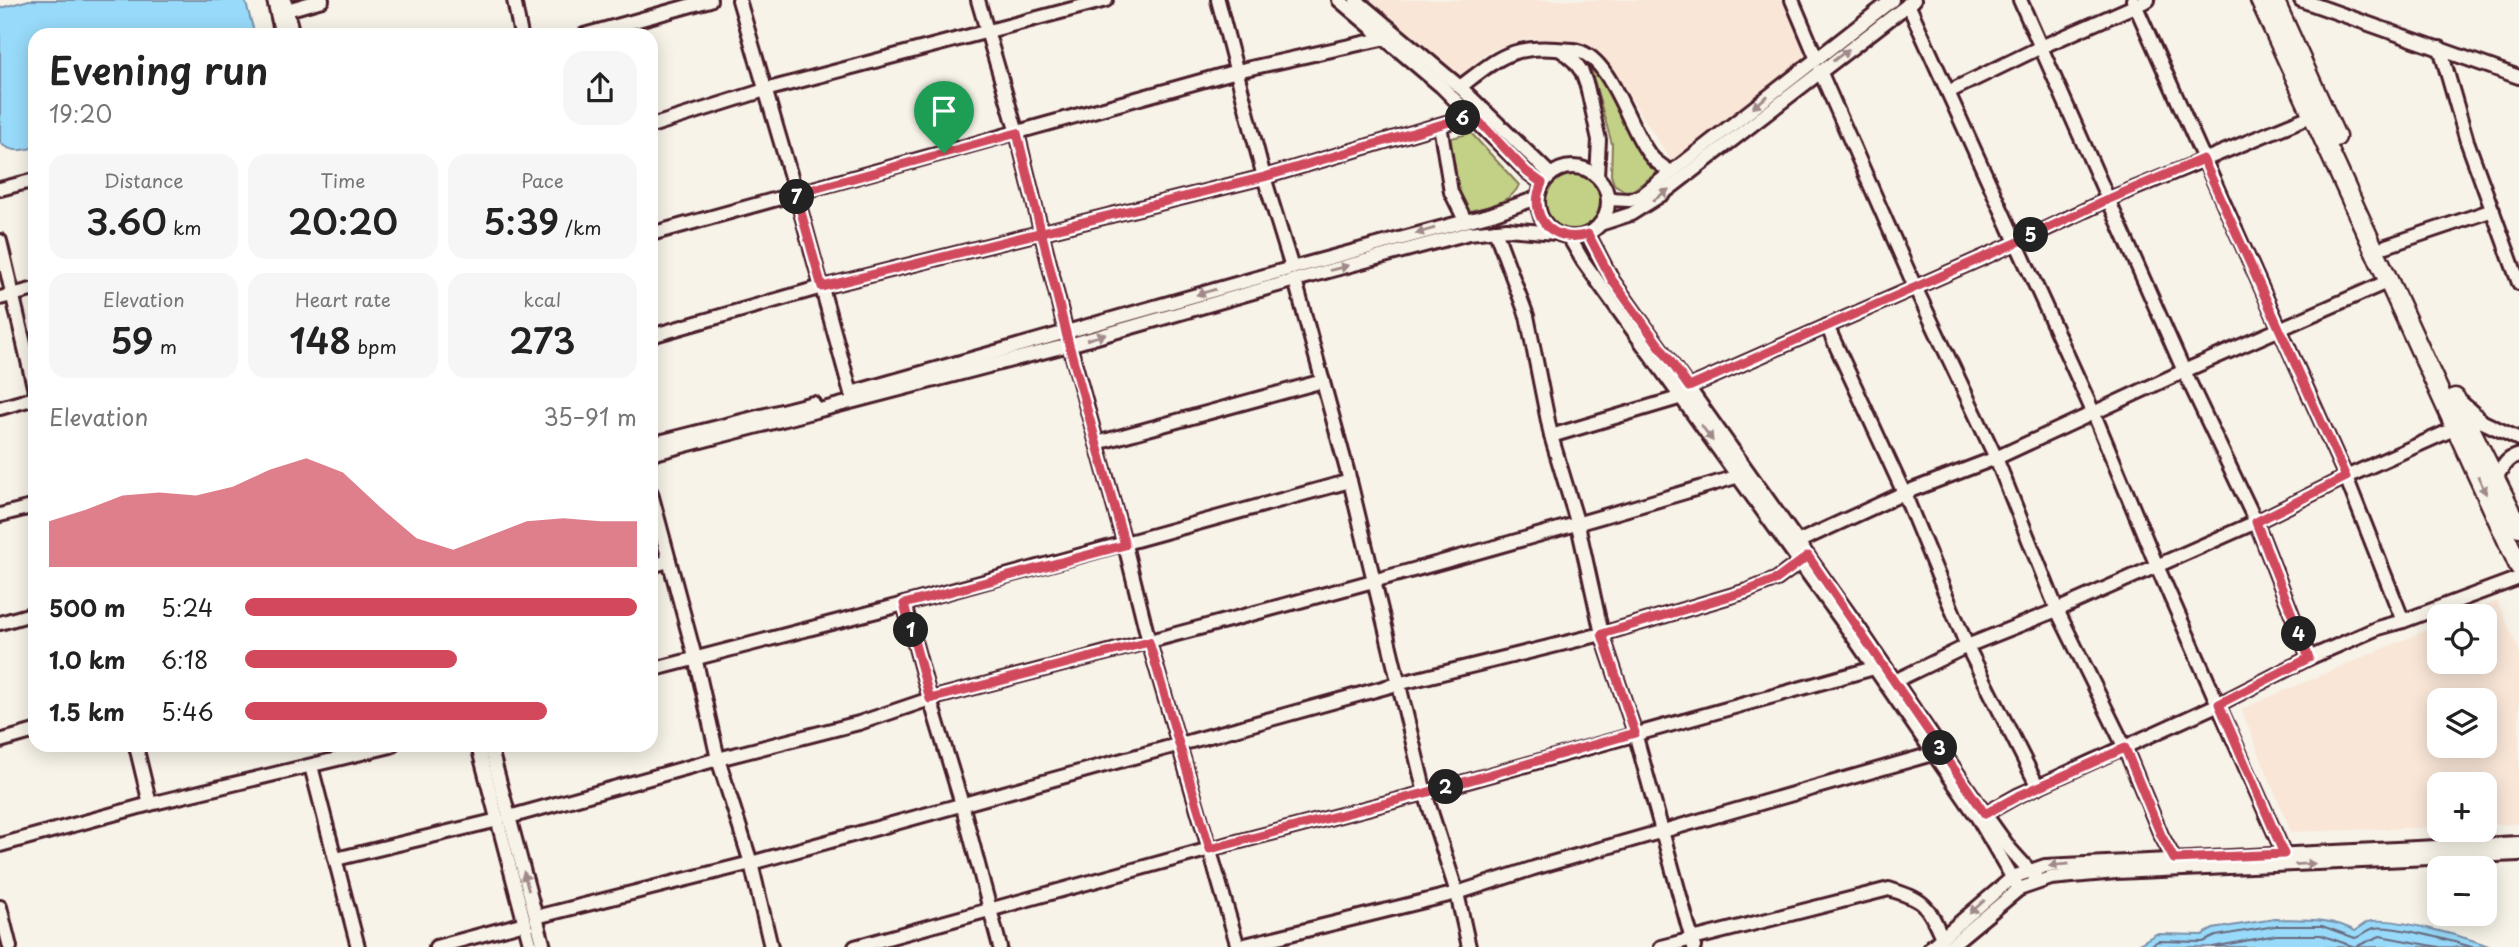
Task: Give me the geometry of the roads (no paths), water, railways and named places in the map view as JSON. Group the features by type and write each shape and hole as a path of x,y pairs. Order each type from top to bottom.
{"highway":[{"path":"2259,0 2519,566"},
{"path":"2274,0 2452,393 2519,527"}],"street":[{"path":"274,0 280,28"},
{"path":"291,28 285,5 322,0"},
{"path":"514,0 520,28"},
{"path":"609,28 710,0"},
{"path":"738,0 796,194 851,393"},
{"path":"978,0 1017,133 1069,345 1149,642 1238,947 1457,893 1534,868 1932,754"},
{"path":"658,124 765,90 1106,0"},
{"path":"1218,0 1264,177 1350,481 1397,684 1425,793 1457,893 1469,947"},
{"path":"1339,0 1473,115 1527,172 1546,178"},
{"path":"1356,0 1460,87 1546,178"},
{"path":"1793,0 1816,57"},
{"path":"1608,199 1630,200 1641,196 1892,0"},
{"path":"2020,0 2184,370 2256,522 2309,658"},
{"path":"2301,0 2517,76 2519,61"},
{"path":"1600,224 1618,220 1647,205 1911,2 1948,92 2094,414 2157,566 2284,854"},
{"path":"1948,92 2139,2 2203,159 2346,477 2403,621"},
{"path":"658,232 1237,71 1386,38"},
{"path":"1460,87 1480,70 1506,54 1532,48 1579,51 1598,65 1651,158 1671,172"},
{"path":"2440,48 2467,141 2519,283"},
{"path":"1561,50 1582,72 1587,86 1599,140 1597,176"},
{"path":"1820,71 1915,287 1996,458 2057,610 2125,748 2161,835 2174,859"},
{"path":"658,334 822,287 1264,177 1473,115"},
{"path":"1551,436 1686,392 2109,199 2313,115"},
{"path":"1440,125 1451,192 1465,220"},
{"path":"658,442 851,393 1066,332 1293,274 1469,233 1528,230 1562,235 1588,234 1600,224 1608,208 1608,199 1603,183 1597,176 1579,167 1569,166 1546,178 1537,198 1541,218 1562,235 1686,392 1804,559 1874,668 1978,818 2016,883"},
{"path":"0,189 28,182"},
{"path":"658,451 1069,345 1537,198"},
{"path":"2386,246 2493,210"},
{"path":"1495,230 1527,316 1551,436 1578,525 1602,634 1635,733 1694,943"},
{"path":"1588,234 1612,280 1739,476 1793,543"},
{"path":"0,241 28,358"},
{"path":"1793,543 1904,493 1996,458 2184,370 2389,281"},
{"path":"0,298 28,291"},
{"path":"1827,326 1904,493 1967,646 2038,787"},
{"path":"1097,443 1323,381"},
{"path":"2452,393 2483,422 2519,439"},
{"path":"0,408 28,400"},
{"path":"1895,681 1967,646 2057,610 2256,522 2346,477 2456,428"},
{"path":"2496,478 2505,462 2519,454"},
{"path":"336,859 503,818 859,723 930,699 1372,582 1578,525 1739,476"},
{"path":"658,668 1125,545 1350,481"},
{"path":"0,515 28,508"},
{"path":"658,519 695,657 718,759 751,863 771,947"},
{"path":"436,947 751,863 1397,684 1602,634 1747,591 1777,579 1804,559"},
{"path":"1804,559 1895,681 1985,814 2038,880"},
{"path":"658,564 669,561"},
{"path":"1985,814 2219,704 2309,658 2378,628 2519,578"},
{"path":"904,604 1000,947"},
{"path":"0,623 28,615"},
{"path":"0,631 28,623"},
{"path":"855,947 1874,668"},
{"path":"0,741 28,733"},
{"path":"137,752 150,804"},
{"path":"0,845 150,804 367,752"},
{"path":"480,752 503,818 530,920 544,947"},
{"path":"491,752 503,818"},
{"path":"311,766 358,947"},
{"path":"1931,947 1945,942 2028,870 2060,864 2174,859 2258,861 2284,854 2519,843"},
{"path":"2016,883 2258,861 2519,854"},
{"path":"1661,947 1694,943 1889,890 1922,902 1934,917 1945,942"},
{"path":"0,907 10,947"},
{"path":"530,920 531,947"}],"water":[{"path":"29,0 245,0 253,28 28,28 28,148 13,150 0,143 0,8"},
{"path":"2274,919 2326,921 2355,931 2368,922 2410,924 2491,947 2134,947 2156,934 2202,935 2213,929"}]}
